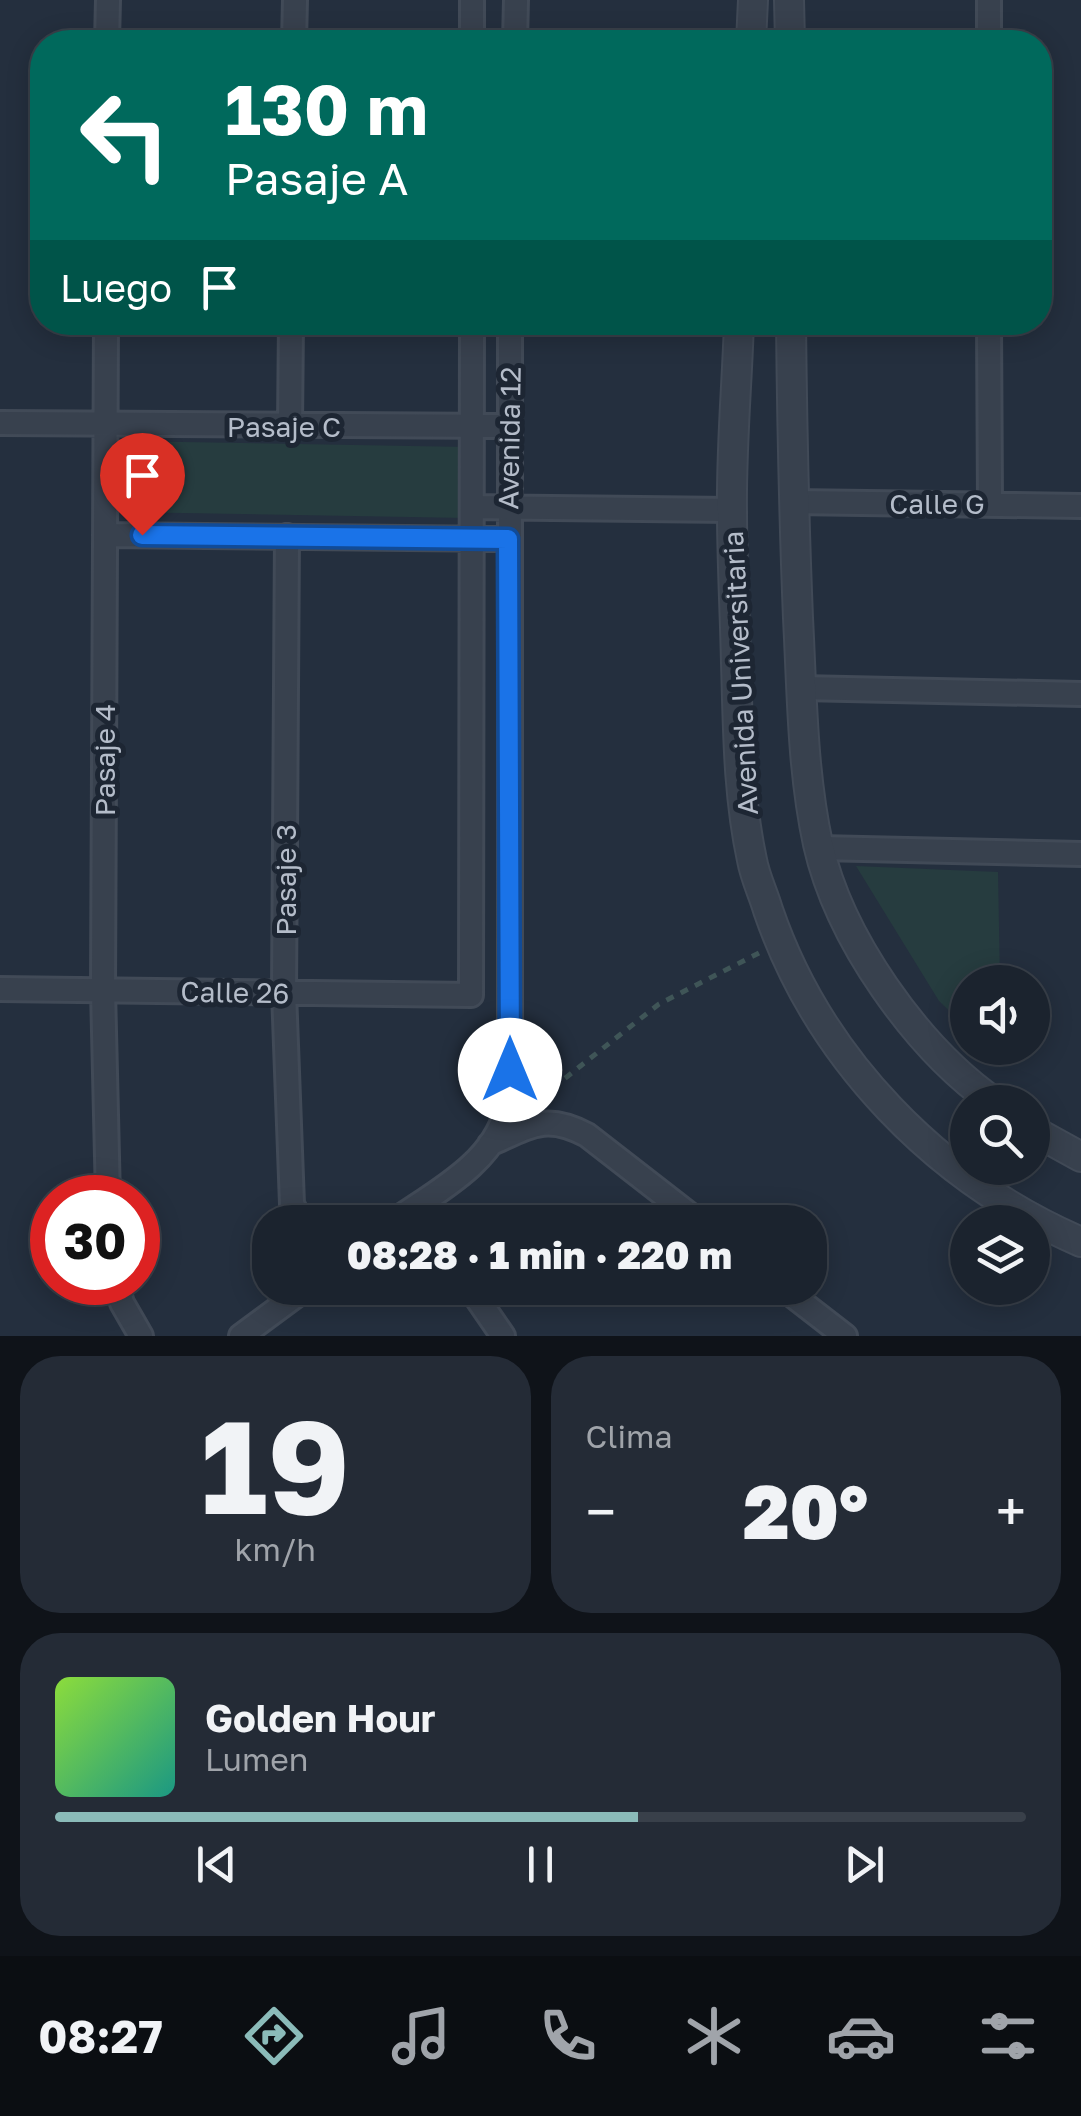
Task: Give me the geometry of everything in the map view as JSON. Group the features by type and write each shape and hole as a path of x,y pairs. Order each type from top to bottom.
{"street":[{"path":"108,0 108,30"},
{"path":"294,30 295,0"},
{"path":"472,0 472,30"},
{"path":"515,30 516,0"},
{"path":"751,30 752,0"},
{"path":"789,0 790,30"},
{"path":"989,0 989,30"},
{"name":"Pasaje 4","path":"106,335 103,990 107,1175"},
{"path":"290,426 291,335"},
{"name":"Avenida 12","path":"471,995 472,335"},
{"name":"Avenida 12","path":"430,1205 490,1144 505,1113 510,1070 510,335"},
{"name":"Avenida Universitaria","path":"739,335 732,510 739,772 752,862 780,942 814,1009 858,1073 914,1134 980,1188 1042,1225 1081,1242"},
{"path":"792,335 793,502 801,688 806,775 819,848 848,924 883,986 928,1044 975,1085"},
{"path":"989,335 990,504"},
{"name":"Pasaje C","path":"0,423 508,426"},
{"name":"Calle G","path":"793,502 1081,506"},
{"path":"472,507 732,510"},
{"path":"105,535 508,539"},
{"name":"Pasaje 3","path":"288,536 284,992 292,1205"},
{"path":"801,688 1081,694"},
{"path":"819,848 1081,854"},
{"name":"Calle 26","path":"0,989 471,995"},
{"path":"490,1144 547,1120 568,1124 677,1205"},
{"path":"1050,1140 1081,1156"},
{"path":"124,1305 142,1336"},
{"path":"241,1336 283,1305"},
{"path":"482,1305 504,1336"},
{"path":"804,1305 845,1336"}],"path":[{"path":"532,1106 574,1068 659,1004 780,942"}],"green space":[{"path":"125,441 468,447 466,518 123,512"},
{"path":"856,866 998,872 1000,965 950,965 950,1012 939,1001"}],"route":[{"path":"142,535 508,539 510,1070"}]}
